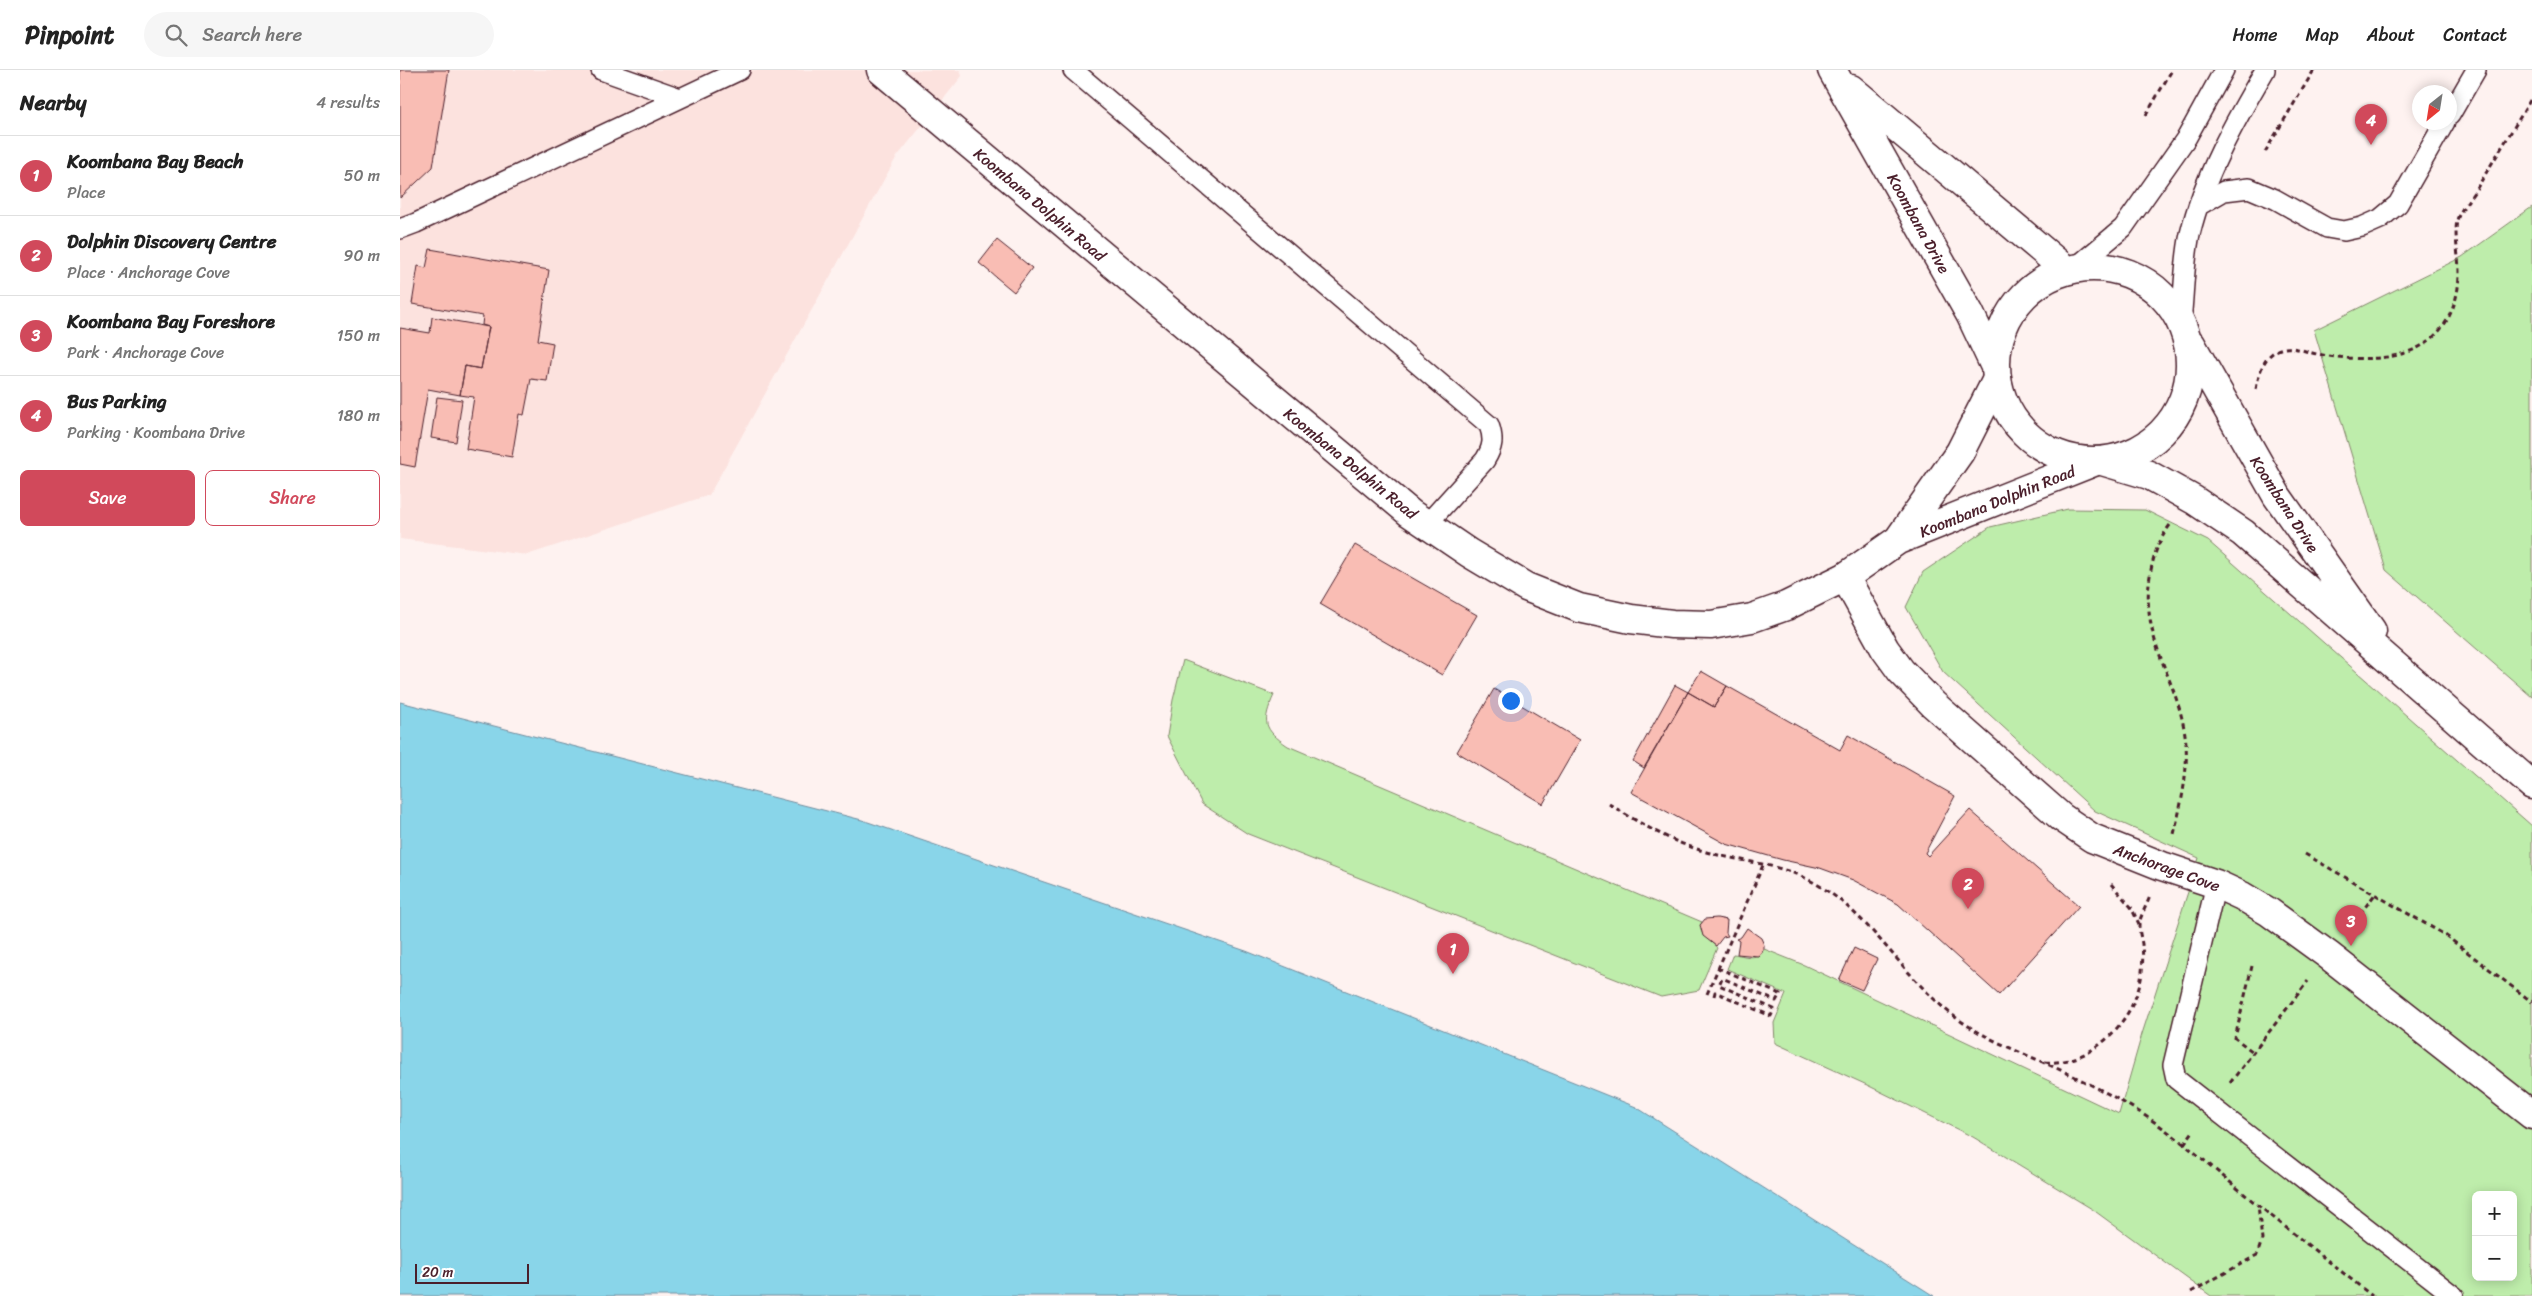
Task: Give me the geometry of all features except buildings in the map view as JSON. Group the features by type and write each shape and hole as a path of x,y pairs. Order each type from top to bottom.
{"street":[{"name":"Koombana Dolphin Road","path":"880,70 1410,513 1469,553 1526,587 1579,608 1631,619 1672,624 1711,624 1752,618 1815,594 1845,577 1898,540 2098,461"},
{"name":"Koombana Drive","path":"1835,74 2071,269 2101,267 2126,272 2148,284 2167,301 2277,496 2397,667"},
{"name":"Koombana Drive","path":"1835,74 1970,314 1996,374"},
{"path":"2071,269 2042,281 2028,292 2006,318 1998,343 1996,374 2005,405 2020,429 2042,446 2068,458 2098,461 2130,454 2155,439 2175,418 2187,391 2191,362 2183,328"},
{"name":"Koombana Dolphin Road","path":"1898,540 1960,452 1996,374"},
{"name":"Koombana Drive","path":"2098,461 2149,474 2194,500 2243,532 2532,785"},
{"name":"Anchorage Cove","path":"1845,577 1885,649 1901,671 1947,717 2061,817 2092,838 2162,866 2216,884 2242,896 2269,912 2328,955 2532,1115"}],"lane":[{"path":"602,70 680,98"},
{"path":"400,229 740,70"},
{"path":"1073,70 1479,414 1489,425 1493,437 1492,448 1427,524"},
{"path":"2071,269 2124,228 2187,136 2224,70"},
{"path":"2183,328 2190,236 2198,206 2221,153 2264,70"},
{"path":"2457,103 2476,70"},
{"path":"2198,206 2224,192 2249,188 2275,199 2327,228 2344,231 2362,227 2380,219 2398,204 2440,130"},
{"path":"2216,884 2173,1065 2176,1078 2454,1296"}],"path":[{"path":"2146,115 2172,70"},
{"path":"2265,152 2314,70"},
{"path":"2258,397 2256,391 2260,370 2268,358 2280,349 2294,349 2338,357 2378,357 2403,354 2424,345 2443,328 2454,309 2459,273 2456,248 2458,219 2532,97"},
{"path":"2042,1062 2067,1061 2079,1058 2095,1048 2113,1031 2134,1001 2141,980 2143,959 2139,924 2172,840 2182,803 2186,743 2180,711 2150,628 2148,593 2153,560 2164,533 2174,521"},
{"path":"1609,804 1646,827 1699,850 1764,863 1812,882 1841,900 1954,1016 1981,1034 2119,1100 2184,1144 2372,1296"},
{"path":"2305,854 2376,893 2445,935 2532,1002"},
{"path":"1706,994 1764,863"},
{"path":"2184,1144 2376,893"},
{"path":"2252,966 2235,1038 2253,1052"},
{"path":"1714,996 1715,992 1771,1016 1774,1009 1719,985 1722,978 1776,1001 1780,994 1718,968"},
{"path":"2191,1292 2257,1255 2262,1240 2258,1205"}],"shaded area":[{"path":"400,70 960,70 962,76 896,158 709,495 527,555 400,539"}],"green space":[{"path":"2532,207 2532,697 2386,570 2314,330 2462,257"},
{"path":"2068,509 2145,510 2208,541 2532,826 2532,1296 2211,1296 2092,1209 1973,1137 1867,1085 1775,1043 1774,1023 1786,994 1727,969 1733,954 1754,957 1764,949 1804,965 2119,1114 2142,1034 2199,858 2095,811 1943,672 1906,607 1923,572 1990,527"},
{"path":"1183,660 1274,695 1268,712 1267,724 1269,730 1288,746 1702,922 1701,930 1717,948 1699,990 1661,997 1248,834 1202,804 1167,736 1173,700"}],"water":[{"path":"400,702 862,820 1246,951 1636,1107 1934,1296 400,1296"}],"place":[{"name":"Bus Parking","path":"2371,145"},
{"name":"Dolphin Discovery Centre","path":"1968,909"},
{"name":"Koombana Bay Foreshore","path":"2351,946"},
{"name":"Koombana Bay Beach","path":"1453,974"}]}
